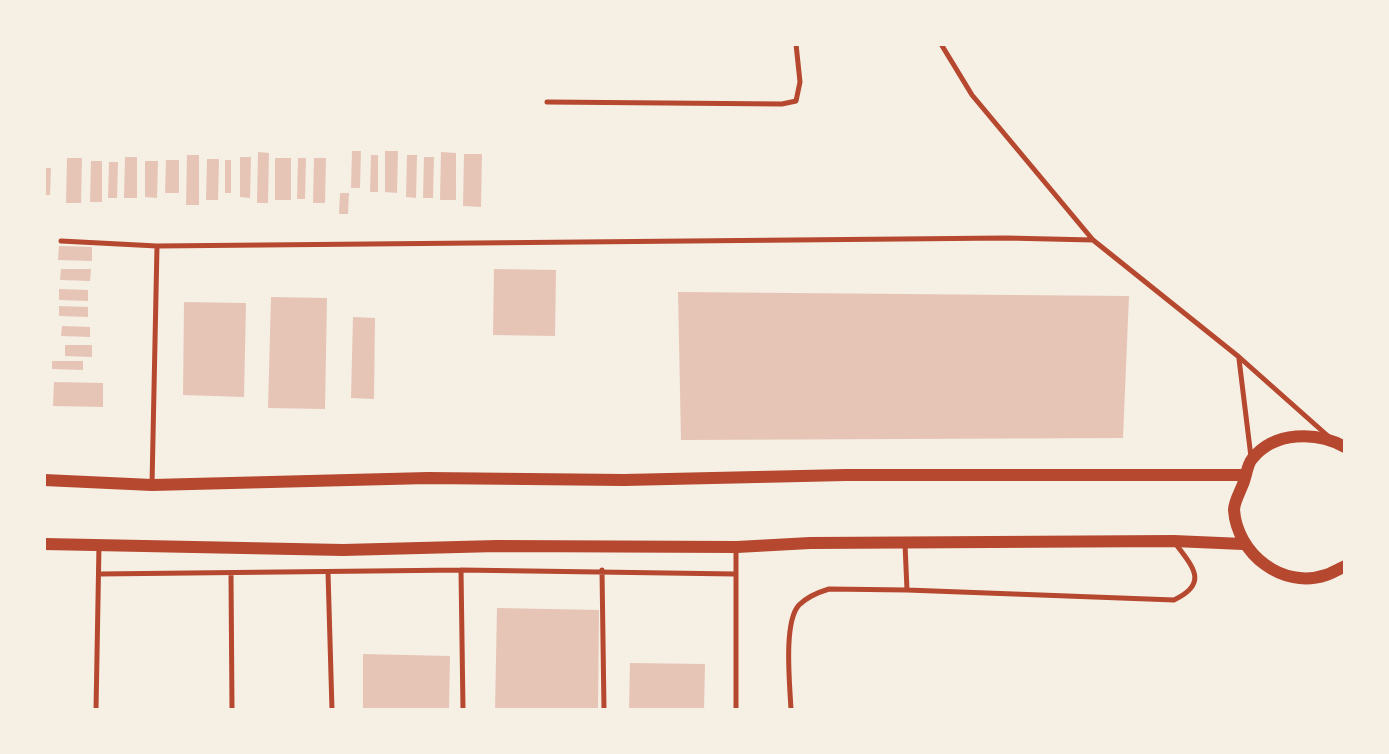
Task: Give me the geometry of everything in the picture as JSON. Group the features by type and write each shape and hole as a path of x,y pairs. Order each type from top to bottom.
{"street":[{"path":"1345,447 1331,439 1303,435 1274,442 1251,460 1234,508 1243,544 1265,566 1293,578 1324,576 1345,566"},
{"path":"44,480 152,485 428,478 624,480 846,475 1246,475"},
{"path":"44,544 343,550 497,546 737,547 810,543 1174,541 1243,544"}],"lane":[{"path":"547,102 782,104 796,100 800,82 796,44"},
{"path":"941,44 972,95 1093,240 1239,357 1331,439"},
{"path":"61,241 157,246 1006,238 1093,240"},
{"path":"152,485 157,246"},
{"path":"1239,357 1251,460"},
{"path":"791,710 790,627 799,605 810,597 830,589 1174,600 1190,589 1196,578 1195,570 1174,541"},
{"path":"905,543 907,590"},
{"path":"96,710 99,545"},
{"path":"736,710 737,547"},
{"path":"461,570 463,710"},
{"path":"99,574 602,570 735,574"},
{"path":"602,570 604,710"},
{"path":"328,572 332,710"},
{"path":"231,573 232,710"}],"building":[{"path":"352,151 361,151 360,188 351,188"},
{"path":"385,151 398,151 397,193 385,192"},
{"path":"258,152 269,153 268,203 257,203"},
{"path":"441,152 456,153 456,200 440,200"},
{"path":"464,154 482,154 481,207 463,206"},
{"path":"187,155 199,155 199,205 186,205"},
{"path":"371,155 378,155 378,192 370,192"},
{"path":"407,155 417,155 416,198 406,197"},
{"path":"125,157 137,157 137,198 124,198"},
{"path":"240,157 251,157 250,198 240,197"},
{"path":"424,157 434,157 433,198 423,198"},
{"path":"67,158 82,158 81,203 66,203"},
{"path":"275,158 291,158 291,200 275,200"},
{"path":"298,158 306,158 305,199 297,199"},
{"path":"314,158 326,158 325,203 313,203"},
{"path":"207,159 219,159 218,200 206,200"},
{"path":"166,160 179,160 179,193 165,193"},
{"path":"225,160 231,160 231,193 225,193"},
{"path":"91,161 102,161 102,202 90,202"},
{"path":"145,161 158,161 157,198 145,197"},
{"path":"109,162 118,162 117,198 108,198"},
{"path":"44,168 51,168 50,195 44,195"},
{"path":"340,193 349,193 348,214 339,214"},
{"path":"59,246 92,247 92,261 58,260"},
{"path":"61,269 91,269 90,281 60,280"},
{"path":"494,269 556,270 555,336 493,335"},
{"path":"59,289 88,290 88,301 59,300"},
{"path":"678,292 1129,296 1123,438 681,440"},
{"path":"271,297 327,298 325,409 268,408"},
{"path":"184,302 246,303 244,397 183,395"},
{"path":"59,306 88,307 88,317 59,316"},
{"path":"353,317 375,318 374,399 351,398"},
{"path":"62,326 90,327 90,337 61,336"},
{"path":"65,345 92,345 92,357 65,356"},
{"path":"52,361 83,361 83,370 52,369"},
{"path":"54,382 103,383 103,407 53,406"},
{"path":"497,608 599,610 598,710 495,710"},
{"path":"363,654 450,656 449,710 363,710"},
{"path":"630,663 705,664 704,710 629,710"}]}
